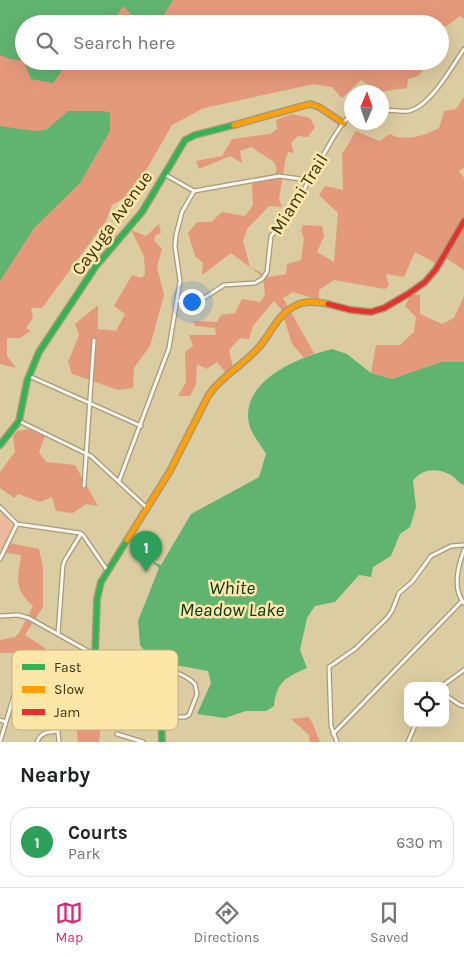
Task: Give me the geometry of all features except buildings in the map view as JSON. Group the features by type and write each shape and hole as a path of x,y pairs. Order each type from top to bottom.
{"street":[{"path":"389,110 411,110 424,102 436,90 464,49"},
{"name":"Cayuga Avenue","path":"0,445 19,420 29,376 39,352 96,266 142,212 184,140 195,135 310,104 319,107 343,123"},
{"name":"Miami Trail","path":"178,301 198,302 224,284 255,283 262,279 267,272 270,239 290,214 308,180 343,123"},
{"path":"164,174 194,192 279,176 308,180"},
{"path":"119,481 170,348 178,301 180,274 175,246 176,230 185,205 194,192"},
{"path":"95,650 98,589 107,570 170,471 210,393 260,346 287,311 295,305 308,302 364,312 378,310 424,284 436,268 464,221"},
{"path":"84,486 94,340"},
{"path":"29,376 141,426"},
{"path":"19,420 86,453 147,508"},
{"path":"0,507 17,524 81,534 107,570"},
{"path":"0,560 17,524"},
{"path":"58,634 63,565 81,534"},
{"path":"337,742 331,726 329,668 354,649 388,618 399,592 415,578 431,556 446,547 464,545"},
{"path":"333,734 463,602 458,593 457,581 464,550"},
{"path":"0,616 23,616 86,650"},
{"path":"448,682 464,670"},
{"path":"178,673 195,684 197,694 189,715 178,717"},
{"path":"449,698 464,706"},
{"path":"0,742 12,700"},
{"path":"0,720 5,722"},
{"path":"412,742 409,740 414,727"},
{"path":"38,742 44,733 58,731 59,742"},
{"path":"117,734 143,742"}],"shaded area":[{"path":"0,0 464,0 464,19 460,16 449,24 449,15 15,15 15,70 424,70 418,76 408,79 407,88 389,91 389,85 368,85 361,80 356,85 344,85 344,96 342,98 332,87 314,84 204,108 172,125 133,193 112,205 106,221 42,308 31,308 33,318 26,328 31,331 20,338 7,338 7,356 16,368 0,364"},
{"path":"464,97 464,168 459,171 464,178 464,270 444,257 435,263 415,252 404,277 386,274 389,286 385,289 334,280 319,290 319,298 315,299 293,292 283,298 314,353 304,358 292,344 281,309 274,301 253,326 249,339 240,338 229,350 233,368 227,374 217,362 207,369 197,364 196,384 190,396 178,396 186,382 185,352 193,346 189,335 216,335 215,328 195,326 193,321 217,322 221,315 235,313 242,299 260,302 265,295 263,277 231,253 202,275 203,263 195,256 188,233 197,222 211,222 222,212 245,216 253,205 252,184 274,176 277,169 274,162 251,147 240,151 242,163 230,156 199,169 196,161 222,156 232,139 270,134 277,129 276,120 292,114 310,118 315,127 308,137 298,136 291,143 294,153 288,152 286,157 279,199 282,207 269,206 247,229 243,241 250,267 269,277 286,274 287,264 301,260 304,238 301,231 303,225 322,226 324,236 317,252 334,262 338,213 319,195 325,186 343,190 342,154 356,131 379,141 390,134 402,138 421,136 439,128 444,111 456,109"},
{"path":"159,224 161,233 156,235 154,240 162,249 157,267 164,295 150,346 134,368 133,388 118,390 72,374 68,362 79,335 75,324 98,305 98,329 116,331 125,314 114,306 132,275 142,278 145,274 144,256 131,230 146,236"},
{"path":"411,294 420,295 420,314 442,324 454,318 464,296 464,362 441,362 392,379 371,373 376,345 400,345 414,332 416,317 405,306"},
{"path":"29,429 45,436 39,452 46,462 75,465 98,506 86,504 73,513 56,511 52,497 40,502 18,494 14,498 0,488 0,472 15,452 13,436 17,431"},
{"path":"2,512 13,526 0,555 0,519"},
{"path":"10,543 39,549 43,567 43,607 25,635 48,650 12,650 12,653 0,653 0,640 15,637 19,633 33,606 22,594 18,583 21,555 6,553"},
{"path":"308,717 320,742 310,742 309,735 291,719"},
{"path":"77,730 100,730 99,742 78,742"}],"water":[{"path":"0,0 173,0 164,15 131,15 123,6 117,15 15,15 15,60 0,55"},
{"path":"28,70 62,70 53,83 31,79"},
{"path":"68,111 104,111 110,113 110,131 80,183 34,228 0,281 0,126 34,131 46,130"},
{"name":"White Meadow Lake","path":"332,349 347,354 371,373 392,379 441,362 464,362 464,485 451,475 435,470 421,474 413,481 416,507 410,527 400,534 391,556 373,567 371,577 359,575 335,602 315,606 307,618 300,650 307,668 283,681 277,691 274,706 266,711 246,711 225,718 197,714 211,683 208,671 178,666 178,650 144,650 140,645 138,621 159,568 151,561 161,565 191,514 259,477 266,454 254,436 249,424 249,409 253,395 262,383 274,373 303,358"}],"traffic: fast":[{"path":"0,445 19,421 27,381 39,352 96,266 142,212 185,140 195,135 234,125"},
{"path":"95,650 97,599 101,582 127,540"},
{"path":"162,730 162,742"}],"traffic: slow":[{"path":"234,125 310,104 319,107 343,123"},
{"path":"127,540 170,471 208,396 214,388 255,352 279,319 289,309 307,302 328,304"}],"traffic: jam":[{"path":"328,304 351,310 371,312 384,308 408,294 425,282 436,269 464,221"}],"place":[{"name":"Courts","path":"146,572"}]}
